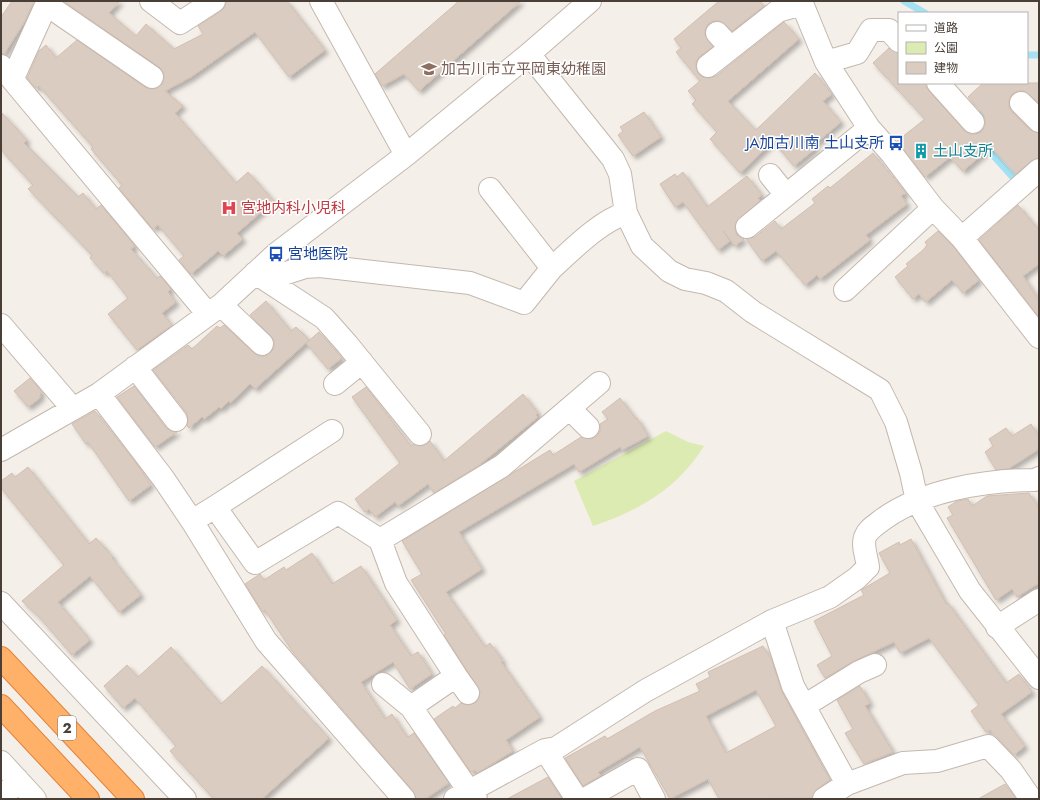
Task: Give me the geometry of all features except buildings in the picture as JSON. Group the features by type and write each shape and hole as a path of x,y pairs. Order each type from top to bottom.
{"highway":[{"name":"2","path":"1,658 133,799"},
{"name":"2","path":"1,706 88,799"}],"street":[{"path":"151,1 180,23 214,1"},
{"path":"321,1 406,155"},
{"path":"1,450 99,394 214,309 276,254 406,155 590,1"},
{"path":"708,66 724,41 778,12 802,2 826,62 869,128 892,154 933,208 962,238 1039,337"},
{"path":"152,77 48,3 7,72 214,309 262,344"},
{"path":"826,62 857,53 871,30 889,30 898,40"},
{"path":"528,54 613,159 620,174 626,213 642,246 669,271 685,279 706,283 726,291 753,312 880,390 896,422 911,473 917,501 945,551 970,591 997,627 1039,678"},
{"path":"939,84 973,122"},
{"path":"1021,103 1039,121"},
{"path":"747,227 869,128"},
{"path":"962,238 1039,170"},
{"path":"770,176 786,195"},
{"path":"490,189 552,268"},
{"path":"845,290 933,208"},
{"path":"255,273 277,276 305,267 320,266 470,283 524,303 552,268 586,236 617,216 626,213"},
{"path":"255,273 324,318 362,362 420,434"},
{"path":"1,324 73,409"},
{"path":"335,384 362,362"},
{"path":"135,368 176,420"},
{"path":"380,540 502,466 599,383"},
{"path":"99,394 163,478 192,521 266,641 404,799"},
{"path":"570,408 588,427"},
{"path":"192,521 332,431"},
{"path":"383,684 411,707 466,796 545,750 556,748 645,691 772,621 830,597 857,578 868,567 864,544 866,536 872,528 895,511 917,501 964,487 1008,480 1038,482"},
{"path":"215,507 255,563 338,513 380,540 396,583 462,685 411,707"},
{"path":"997,627 1039,600"},
{"path":"1,603 185,799"},
{"path":"772,621 793,686 848,784"},
{"path":"804,706 859,672 875,665"},
{"path":"824,799 848,784 903,763 937,761 988,746 1011,770 1031,799"},
{"path":"545,750 577,799"},
{"path":"1,762 36,799"},
{"path":"585,799 638,769 654,799"},
{"path":"3,799 17,779"}],"green space":[{"path":"666,431 688,442 704,446 682,474 656,496 626,513 593,526 574,481"}],"waterway":[{"path":"904,1 923,12"},
{"path":"1028,55 1039,55"},
{"path":"985,106 978,129 982,143 1018,183"}],"place":[{"name":"加古川市立平岡東幼稚園","path":"429,69"},
{"name":"JA加古川南 土山支所","path":"896,143"},
{"name":"土山支所","path":"921,151"},
{"name":"宮地内科小児科","path":"229,208"},
{"name":"宮地医院","path":"276,254"}]}
